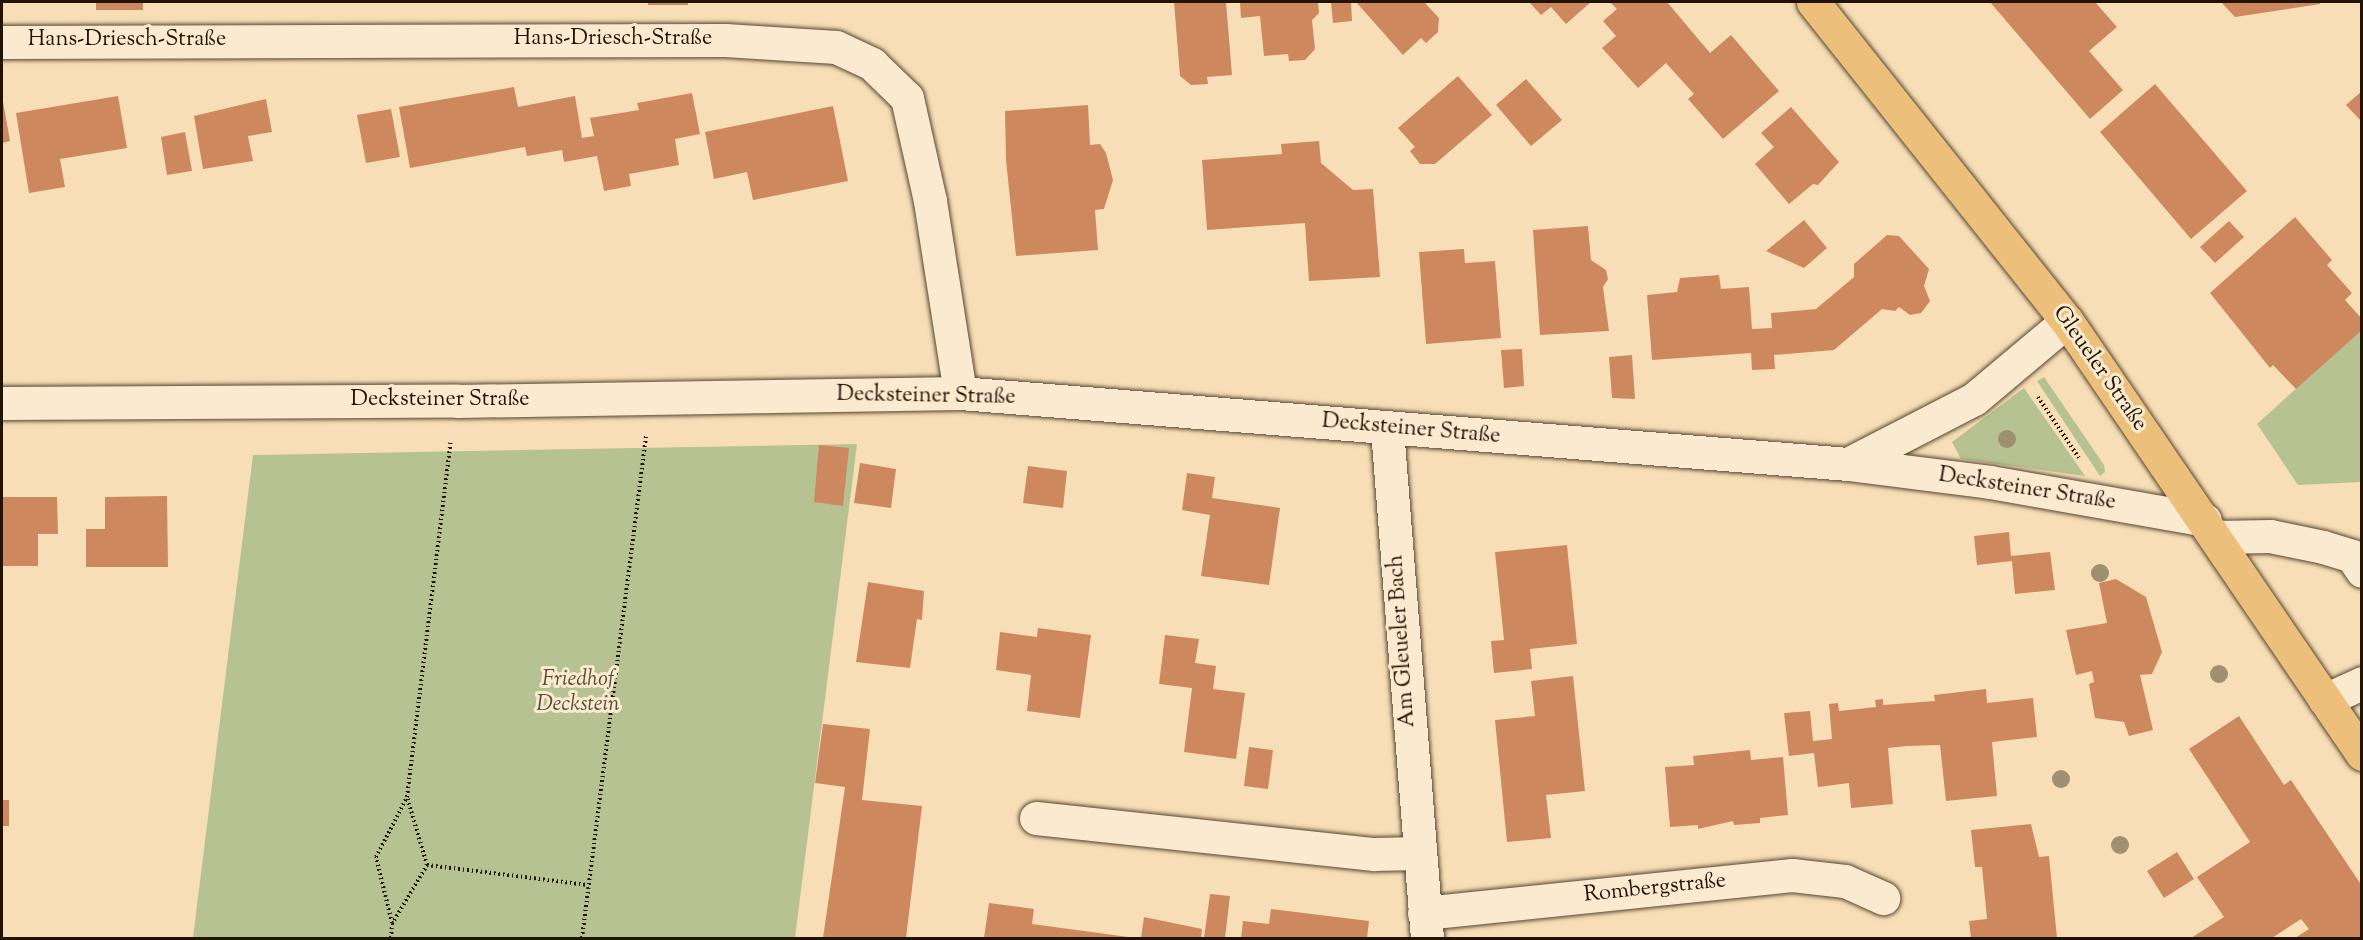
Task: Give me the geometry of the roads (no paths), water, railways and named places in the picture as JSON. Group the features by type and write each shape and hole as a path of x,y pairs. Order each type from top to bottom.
{"main road":[{"name":"Gleueler Straße","path":"1813,2 2067,321 2211,529 2361,754"}],"street":[{"name":"Hans-Driesch-Straße","path":"2,42 725,40 836,47 872,64 908,98 930,201 960,393"},
{"path":"1848,464 1974,399 2067,321"},
{"name":"Decksteiner Straße","path":"2,403 458,401 960,393 1387,429 1848,464 1990,482 2109,503 2211,529 2270,536 2323,547 2352,556 2361,571"},
{"name":"Am Gleueler Bach","path":"1387,429 1425,926"},
{"path":"2325,700 2361,683"},
{"path":"1036,818 1374,854 1419,854"},
{"name":"Rombergstraße","path":"1425,926 1792,874 1845,880 1883,898"}],"park label":[{"name":"Friedhof Deckstein","path":"578,692"}]}
